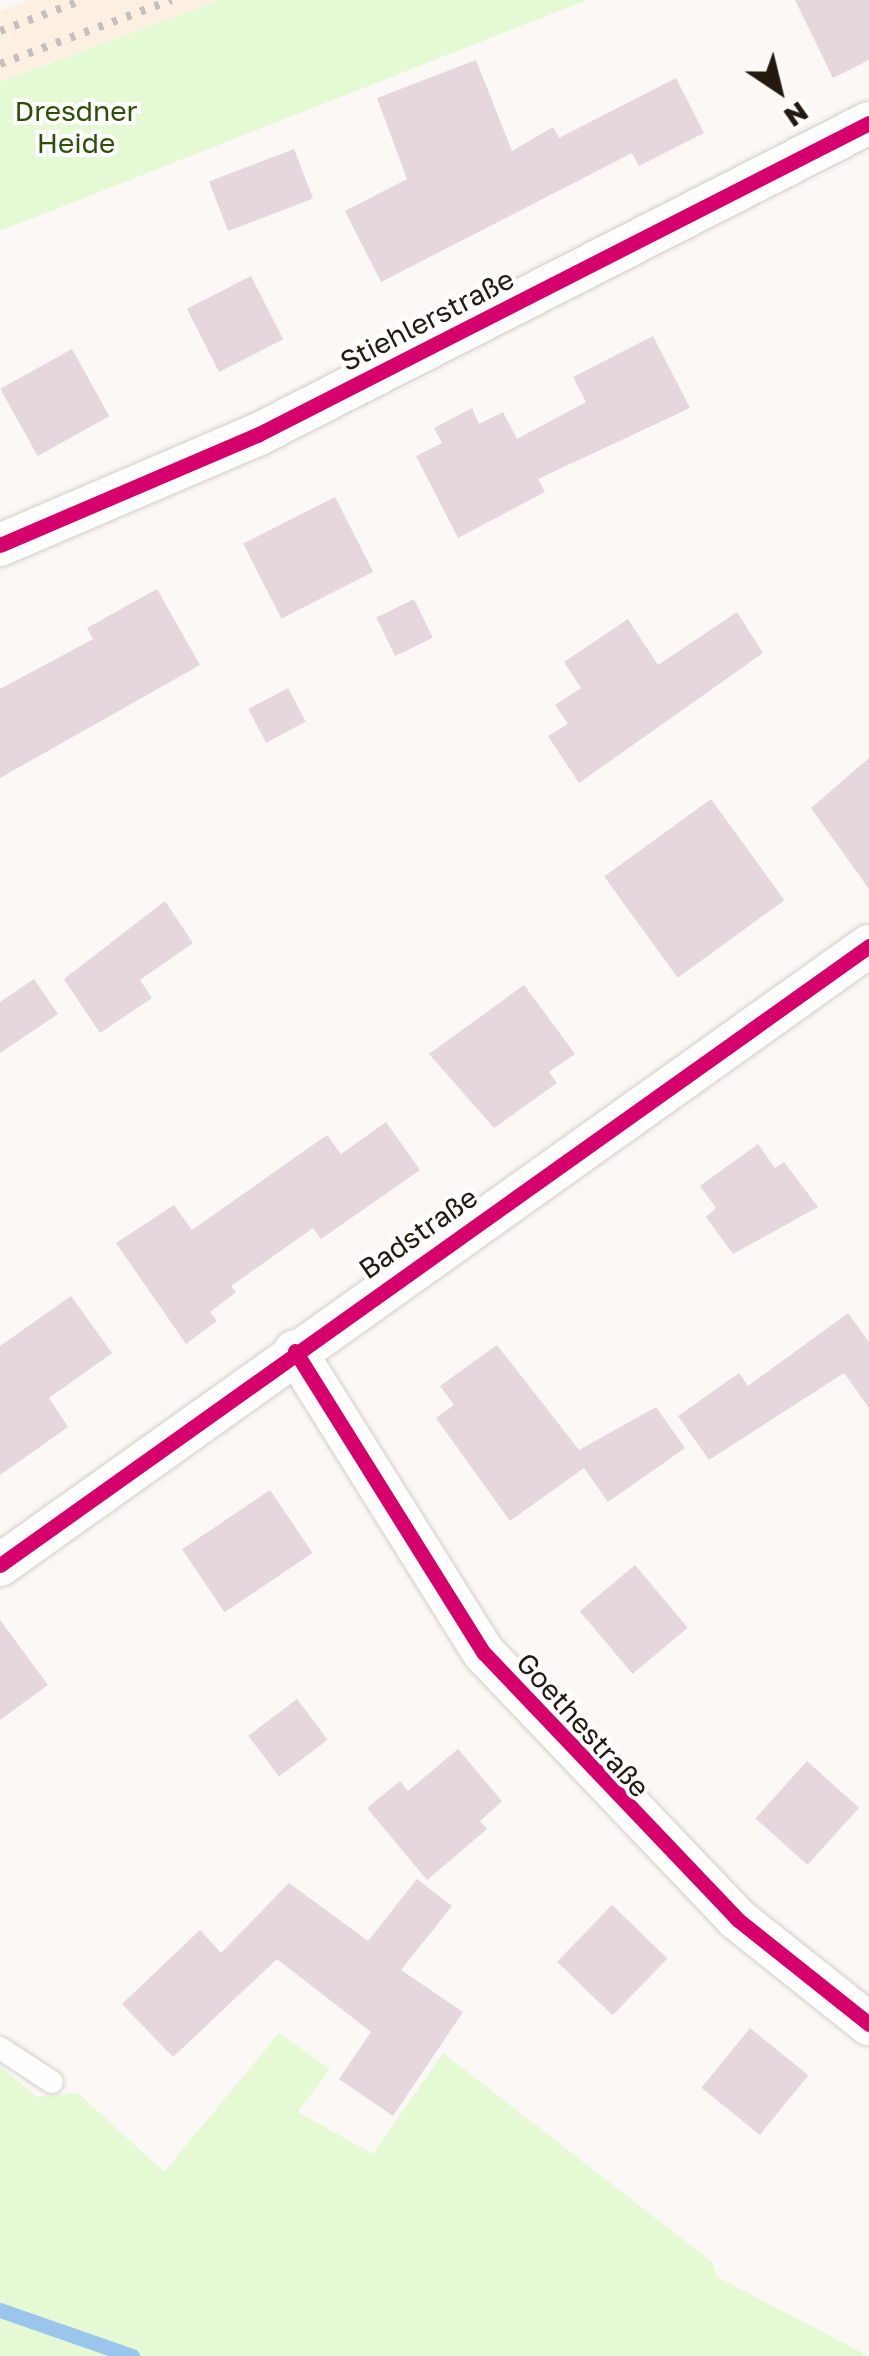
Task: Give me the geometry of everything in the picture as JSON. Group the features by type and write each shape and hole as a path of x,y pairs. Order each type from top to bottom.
{"street":[{"name":"Stiehlerstraße","path":"0,545 256,435 869,123"},
{"name":"Badstraße","path":"0,1565 295,1351 869,946"},
{"name":"Goethestraße","path":"295,1351 484,1653 737,1919 869,2024"}],"lane":[{"path":"0,2048 52,2082"}],"shaded area":[{"path":"30,0 219,0 0,82 0,11"}],"green space":[{"name":"Dresdner Heide","path":"219,0 587,0 0,231 0,82"},
{"path":"279,2033 330,2069 298,2112 373,2154 443,2053 712,2262 717,2277 869,2356 0,2356 0,2066 37,2097 78,2093 164,2172"}],"building":[{"path":"795,0 869,0 869,60 833,78"},
{"path":"476,60 512,151 553,127 559,138 676,78 704,133 639,166 632,153 381,282 345,211 407,179 377,98"},
{"path":"294,149 313,198 228,231 209,182"},
{"path":"251,276 283,339 219,372 187,309"},
{"path":"653,336 690,408 538,479 545,492 458,538 416,456 442,443 434,428 472,408 479,424 503,412 517,439 586,402 573,377"},
{"path":"72,349 109,416 38,456 0,389"},
{"path":"335,497 373,572 281,619 243,544"},
{"path":"157,589 200,665 0,778 0,689 93,639 87,628"},
{"path":"414,599 433,638 395,656 376,617"},
{"path":"737,612 763,653 579,783 548,736 568,724 555,705 581,688 564,662 628,619 658,665"},
{"path":"288,688 306,722 266,743 248,709"},
{"path":"869,758 869,889 811,808"},
{"path":"711,799 784,900 678,978 604,877"},
{"path":"165,901 193,943 140,980 152,998 100,1033 64,979"},
{"path":"34,979 58,1014 0,1053 0,1002"},
{"path":"524,985 575,1054 549,1072 557,1083 494,1128 429,1054"},
{"path":"386,1122 420,1170 321,1239 313,1228 231,1286 236,1292 210,1312 217,1321 186,1344 116,1243 174,1205 192,1230 327,1135 341,1154"},
{"path":"758,1144 775,1168 784,1162 818,1207 733,1254 706,1217 716,1208 700,1186"},
{"path":"71,1296 112,1353 49,1398 68,1427 0,1475 0,1346"},
{"path":"848,1313 869,1342 869,1408 844,1373 709,1460 678,1416 739,1373 748,1386"},
{"path":"497,1345 579,1450 656,1407 685,1448 608,1502 584,1468 510,1521 436,1418 454,1405 440,1386"},
{"path":"270,1490 312,1553 225,1612 182,1549"},
{"path":"635,1565 688,1628 633,1674 580,1611"},
{"path":"0,1620 48,1685 0,1720"},
{"path":"297,1699 328,1740 279,1776 248,1736"},
{"path":"458,1749 502,1801 480,1821 487,1829 427,1880 367,1808 400,1781 408,1791"},
{"path":"807,1761 859,1808 807,1865 755,1818"},
{"path":"417,1879 452,1906 401,1970 463,2012 393,2116 339,2079 371,2032 277,1959 173,2057 122,2004 200,1930 221,1953 289,1883 368,1941"},
{"path":"612,1905 667,1958 613,2015 557,1962"},
{"path":"750,2028 808,2075 760,2135 702,2088"}],"waterway":[{"path":"0,2310 132,2356"}],"railway":[{"path":"0,31 83,0"},
{"path":"0,64 171,0"}],"cycle path":[{"path":"0,545 257,435 869,123"},
{"path":"0,1565 869,946"},
{"path":"295,1351 484,1653 737,1919 869,2024"}]}
